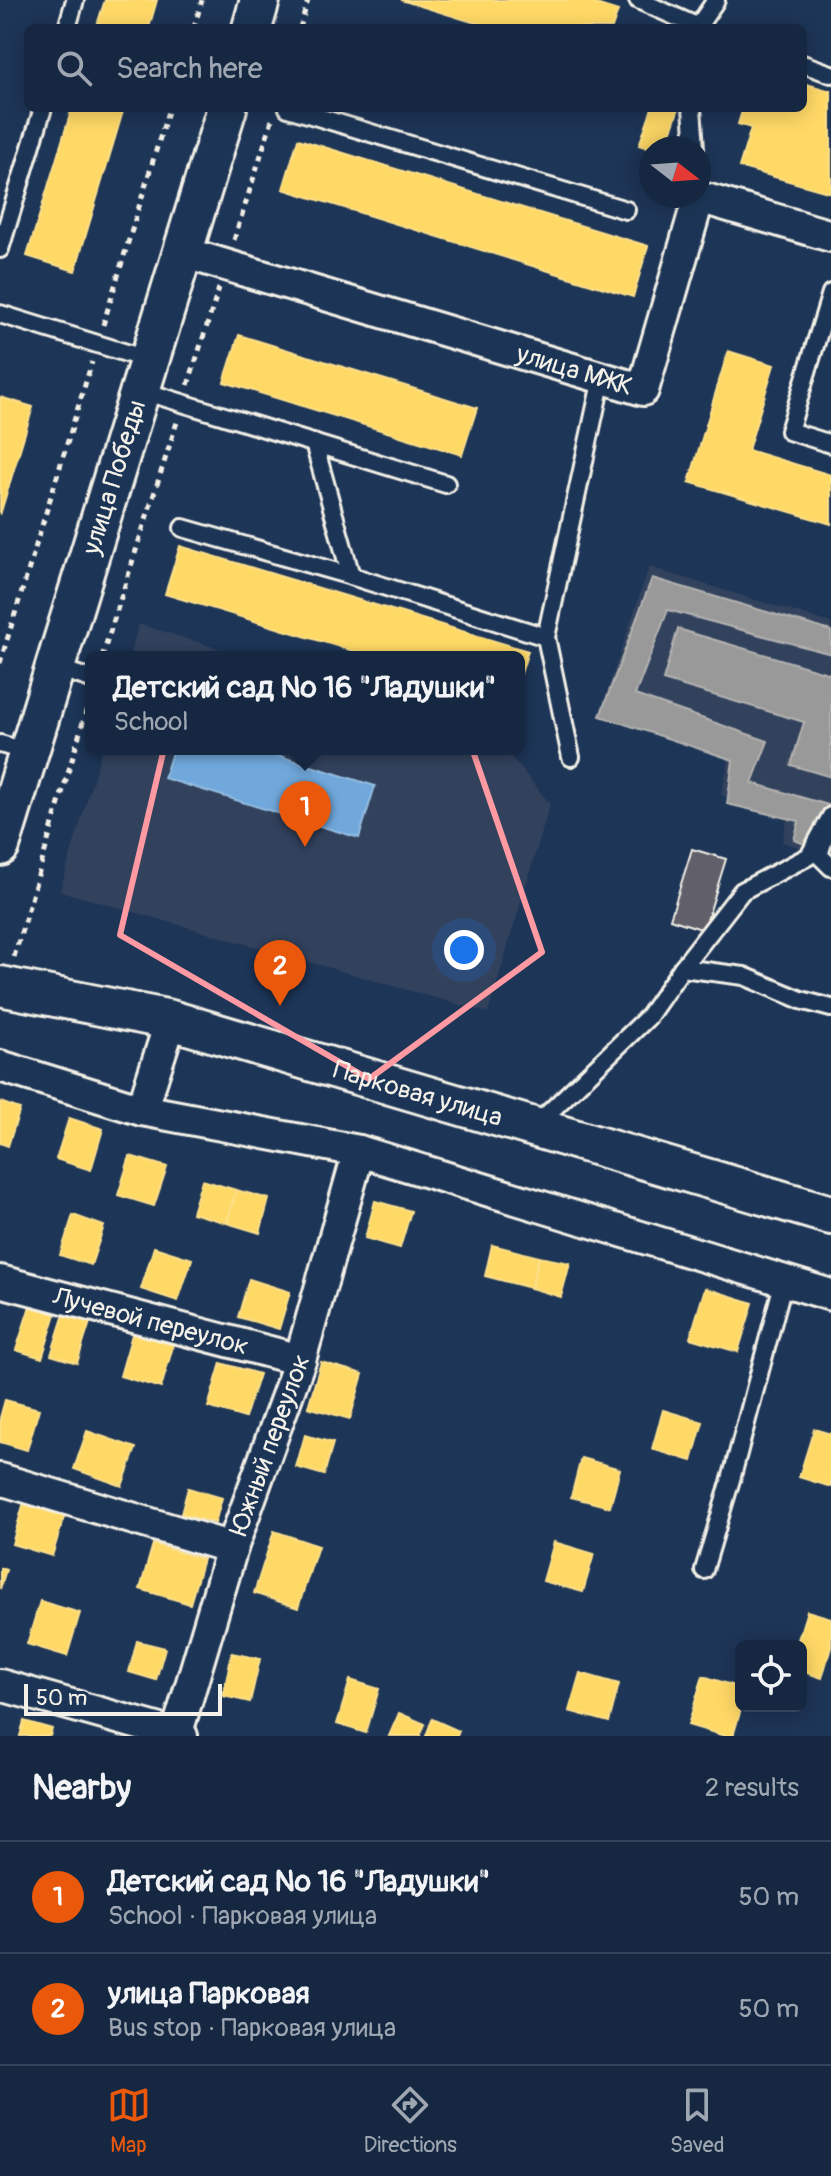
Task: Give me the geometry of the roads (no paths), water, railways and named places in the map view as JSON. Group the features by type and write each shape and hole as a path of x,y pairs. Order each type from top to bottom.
{"street":[{"path":"253,24 260,0"},
{"name":"улица Победы","path":"0,846 14,748 54,667 226,112"},
{"name":"улица МЖК","path":"711,200 831,236"},
{"name":"улица МЖК","path":"182,252 643,390 696,208"},
{"name":"Парковая улица","path":"2,987 171,1020 831,1215"},
{"path":"142,1110 171,1020"},
{"path":"0,1066 142,1110 359,1151 831,1295"},
{"name":"Южный переулок","path":"178,1735 232,1548 300,1360 359,1151"},
{"name":"Лучевой переулок","path":"0,1281 300,1360"},
{"path":"0,1479 232,1548"},
{"path":"0,1685 178,1735"}],"lane":[{"path":"68,24 75,0"},
{"path":"638,0 690,24"},
{"path":"701,24 716,0"},
{"path":"807,65 831,74"},
{"path":"0,249 42,112"},
{"path":"301,112 626,210"},
{"path":"692,112 694,136"},
{"path":"831,293 789,431 831,444"},
{"path":"0,314 97,344 144,375 314,443 446,484"},
{"path":"571,757 546,637 602,378"},
{"path":"314,443 351,576"},
{"path":"183,528 546,637"},
{"path":"54,667 85,677"},
{"path":"534,1127 648,1017 742,891 809,856 831,816 819,855 831,867"},
{"path":"682,968 744,976 801,1000 831,1008"},
{"path":"704,1570 784,1280"}],"place":[{"name":"Детский сад № 16 \"Ладушки\"","path":"305,847"},
{"name":"улица Парковая","path":"280,1006"}]}
